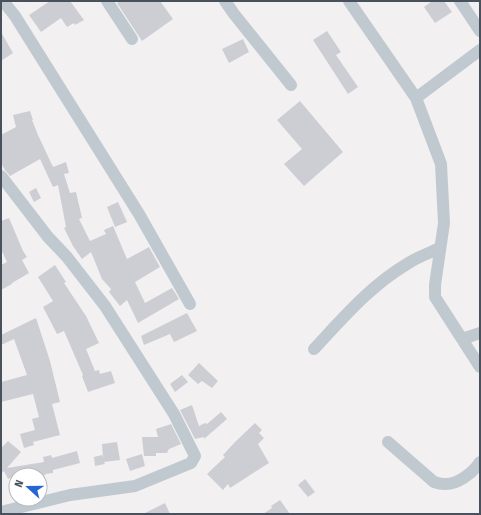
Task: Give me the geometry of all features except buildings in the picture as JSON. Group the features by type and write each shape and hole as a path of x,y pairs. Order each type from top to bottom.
{"street":[{"path":"3,1 15,16 139,214 190,304"},
{"path":"107,1 132,39"},
{"path":"225,1 291,86"},
{"path":"349,1 416,98 441,164 444,223 435,285 435,297 480,367"},
{"path":"460,1 480,31"},
{"path":"416,98 480,50"},
{"path":"1,176 48,237 67,257 105,306 174,414 195,456 191,463 135,486 70,495 1,512"},
{"path":"314,348 359,300 374,288 407,263 440,248"},
{"path":"462,339 480,333"},
{"path":"388,442 434,482 444,484 456,482 476,469 480,462"}]}
